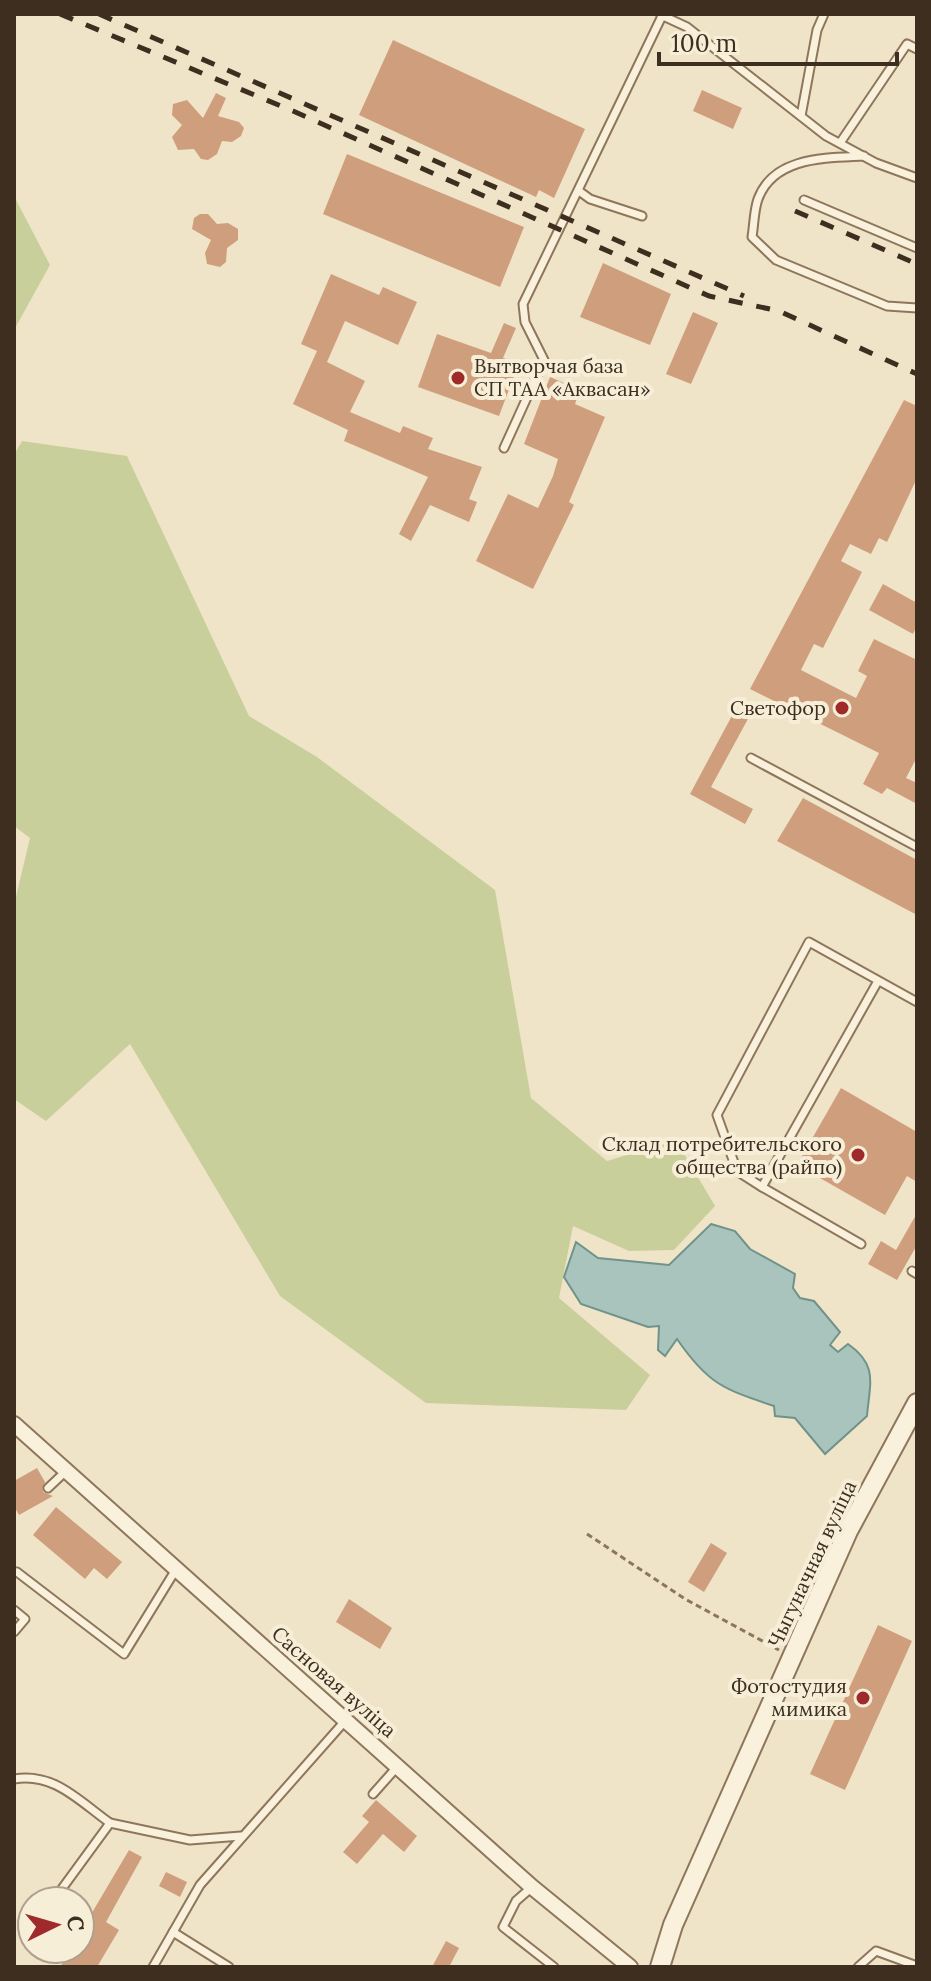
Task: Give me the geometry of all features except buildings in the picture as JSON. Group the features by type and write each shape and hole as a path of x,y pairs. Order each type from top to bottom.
{"street":[{"name":"Чыгуначная вуліца","path":"660,1967 673,1925 848,1531 917,1403"},
{"name":"Сасновая вуліца","path":"14,1424 532,1887 630,1967"}],"lane":[{"path":"801,116 817,30 824,14"},
{"path":"504,448 544,360 525,322 523,304 660,15 687,27 840,143 917,178"},
{"path":"840,143 893,59 907,44 917,49"},
{"path":"864,156 807,159 778,173 758,197 752,237 776,260 887,306 917,308"},
{"path":"579,191 590,199 642,216"},
{"path":"804,200 917,248"},
{"path":"751,758 917,847"},
{"path":"861,1244 737,1171 717,1115 809,942 917,1002"},
{"path":"762,1187 878,981"},
{"path":"48,1488 66,1471"},
{"path":"17,1572 124,1654 175,1571"},
{"path":"14,1610 25,1619 14,1632"},
{"path":"153,1967 200,1885 346,1720"},
{"path":"373,1794 398,1765"},
{"path":"14,1779 38,1777 66,1788 110,1823 190,1840 241,1836"},
{"path":"65,1885 110,1823"},
{"path":"532,1887 516,1901 503,1927 554,1967"},
{"path":"173,1932 229,1967"},
{"path":"858,1967 876,1951 917,1966"}],"path":[{"path":"587,1534 685,1599 792,1658"}],"green space":[{"path":"14,196 50,265 14,330"},
{"path":"22,441 127,456 249,716 317,757 495,890 531,1098 607,1161 676,1140 715,1206 674,1250 629,1251 573,1226 559,1298 650,1375 626,1410 426,1403 280,1296 130,1044 46,1121 14,1099 14,905 30,838 14,826 14,455"}],"water":[{"path":"711,1224 735,1231 750,1249 795,1274 793,1288 800,1298 814,1301 840,1332 830,1345 838,1352 848,1344 868,1367 867,1416 825,1454 795,1418 775,1416 774,1406 718,1383 698,1366 677,1339 665,1356 658,1350 659,1326 648,1327 581,1304 564,1277 576,1242 598,1258 669,1265"}],"railway":[{"path":"60,14 293,111 709,296 779,311 917,374"},
{"path":"99,14 744,296"},
{"path":"795,211 917,264"}],"place":[{"name":"Вытворчая база СП ТАА «Аквасан»","path":"458,378"},
{"name":"Светофор","path":"842,708"},
{"name":"Склад потребительского общества (райпо)","path":"858,1155"},
{"name":"Фотостудия мимика","path":"863,1698"}]}
